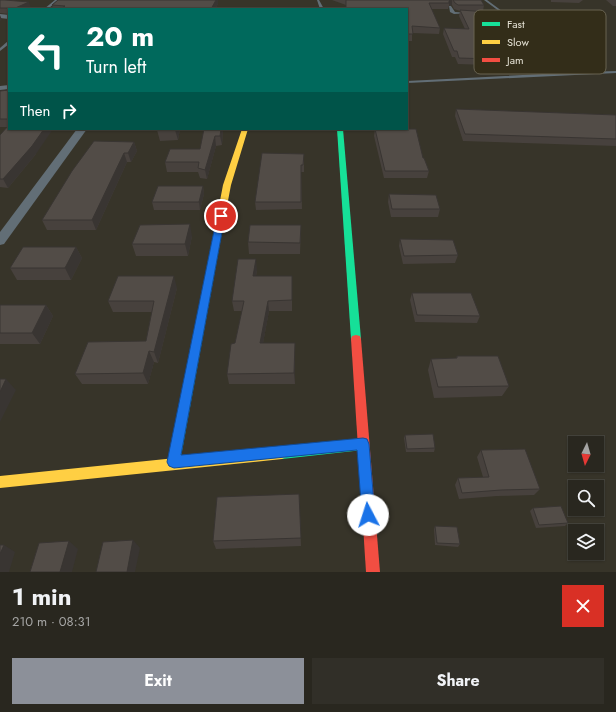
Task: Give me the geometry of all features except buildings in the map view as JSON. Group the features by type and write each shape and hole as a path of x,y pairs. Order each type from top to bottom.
{"street":[{"path":"0,241 81,130"},
{"path":"174,462 227,185 245,130"},
{"path":"340,130 373,572"},
{"path":"0,482 174,462 363,444"}],"lane":[{"path":"47,8 57,0"},
{"path":"485,0 499,10"},
{"path":"450,7 454,13 473,14"},
{"path":"0,50 8,43"},
{"path":"606,72 616,72"},
{"path":"408,82 564,74"}],"traffic: fast":[{"path":"340,130 356,339"},
{"path":"174,462 218,232"},
{"path":"282,453 363,444"}],"traffic: slow":[{"path":"218,232 227,185 245,130"},
{"path":"0,482 282,453"}],"traffic: jam":[{"path":"356,339 373,572"}],"route":[{"path":"221,216 174,462 363,444 368,515"}]}
